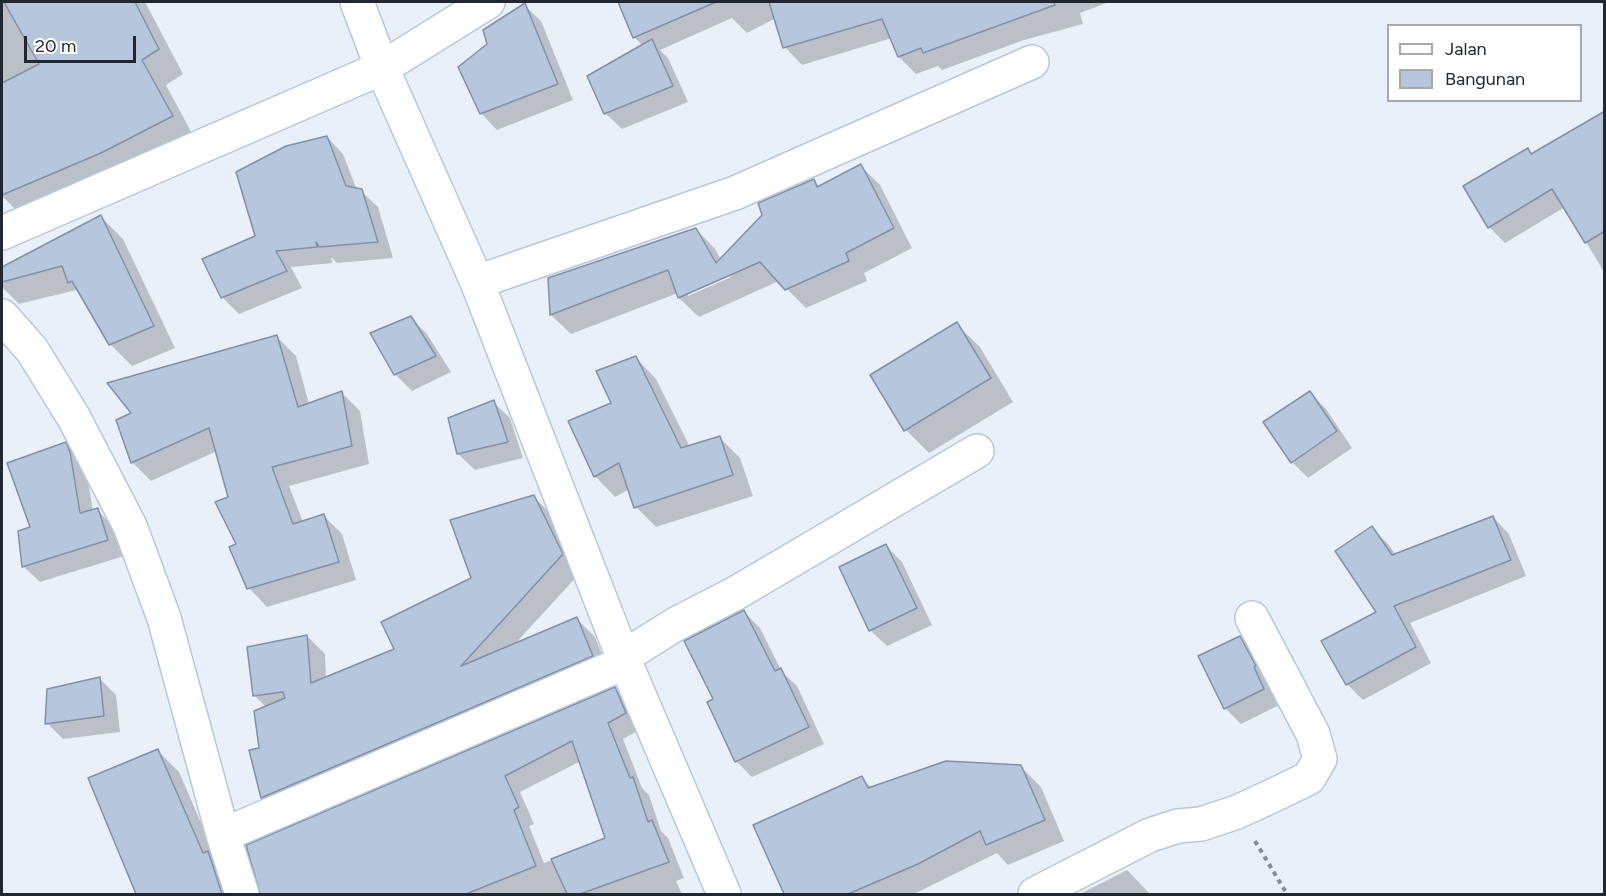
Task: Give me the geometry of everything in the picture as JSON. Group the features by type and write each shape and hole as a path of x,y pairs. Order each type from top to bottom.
{"street":[{"path":"357,2 382,68 477,282 625,659 724,894"},
{"path":"2,233 382,68 488,2"},
{"path":"477,282 735,193 1032,62"},
{"path":"2,316 32,350 74,418 130,526 164,618 223,835 243,894"},
{"path":"223,835 625,659 676,624 736,593 977,451"},
{"path":"1035,894 1150,835 1178,826 1201,824 1237,812 1308,778 1320,759 1313,734 1252,618"}],"path":[{"path":"1237,812 1287,894"}],"building":[{"path":"4,2 135,2 159,49 142,60 173,116 101,153 2,195 2,83 39,64"},
{"path":"618,2 716,2 633,38"},
{"path":"769,2 1054,2 1055,5 923,53 921,48 898,57 882,19 783,48"},
{"path":"525,3 558,84 480,114 458,67 487,44 483,30"},
{"path":"652,39 673,86 604,114 587,76"},
{"path":"1605,111 1605,231 1585,243 1552,189 1488,228 1463,186 1528,148 1531,154"},
{"path":"327,136 346,186 362,189 378,242 319,247 316,242 317,247 276,251 287,271 221,298 202,259 255,236 236,172 286,146"},
{"path":"861,164 894,228 846,253 849,261 785,290 760,262 678,298 668,270 550,315 548,278 696,228 716,263 762,215 758,203 814,179 817,187"},
{"path":"101,215 154,326 109,345 72,281 68,283 62,266 2,282 2,267"},
{"path":"411,316 436,356 394,375 370,333"},
{"path":"957,322 991,378 904,431 870,375"},
{"path":"277,335 298,407 342,391 352,446 272,467 293,524 324,514 339,562 247,589 229,547 236,544 215,502 228,497 209,428 131,463 116,420 131,413 107,383"},
{"path":"636,356 681,448 720,436 733,475 634,508 619,463 594,477 568,421 611,403 596,371"},
{"path":"1310,391 1337,431 1291,463 1263,422"},
{"path":"494,400 508,442 457,454 448,418"},
{"path":"66,442 70,452 80,513 98,508 108,540 22,567 18,531 30,527 7,463"},
{"path":"534,495 563,554 461,666 577,617 593,656 261,798 249,750 259,748 254,711 285,698 283,692 253,696 247,647 307,635 311,683 394,649 381,622 471,578 450,520"},
{"path":"1493,516 1511,560 1394,606 1416,647 1346,685 1321,641 1376,612 1335,551 1372,526 1392,555"},
{"path":"886,544 917,608 869,631 839,567"},
{"path":"744,610 775,671 781,668 809,727 735,762 707,702 713,699 684,641"},
{"path":"1240,636 1256,666 1254,667 1264,689 1224,709 1198,656"},
{"path":"100,677 104,716 45,724 47,689"},
{"path":"615,687 626,713 608,723 630,778 633,777 648,822 652,820 669,862 580,894 567,894 551,859 605,838 572,741 505,776 519,807 514,810 536,866 466,894 260,894 246,845"},
{"path":"158,749 203,853 208,851 222,894 136,894 88,778"},
{"path":"946,761 1021,765 1045,820 986,845 980,831 918,864 848,894 784,894 753,825 862,776 868,788"}]}
